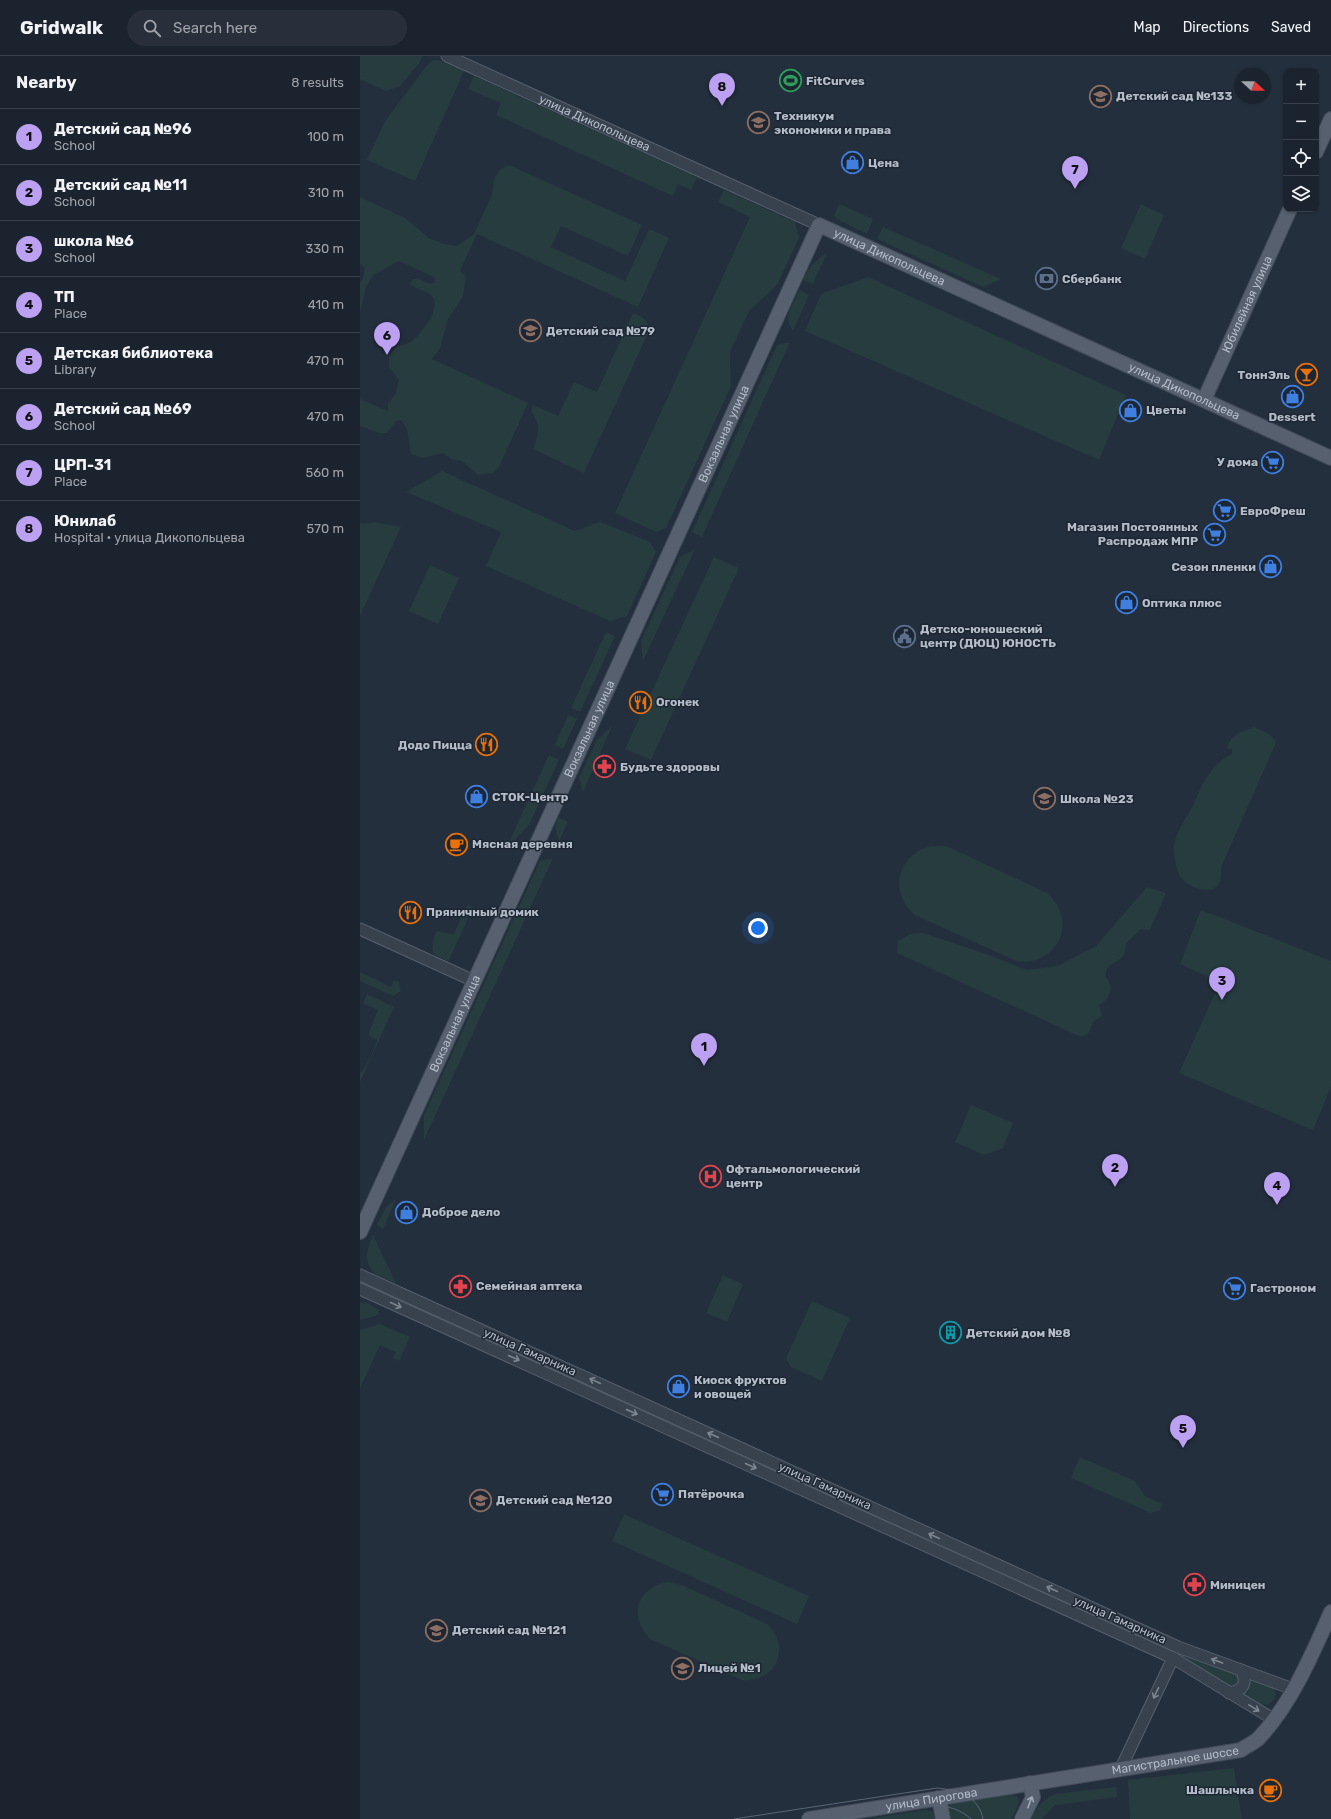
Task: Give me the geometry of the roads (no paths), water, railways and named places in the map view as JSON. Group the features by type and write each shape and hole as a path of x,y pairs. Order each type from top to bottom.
{"main road":[{"path":"1319,145 1331,119"},
{"name":"Юбилейная улица","path":"1204,400 1289,212"},
{"name":"улица Дикопольцева","path":"819,226 1331,458"},
{"name":"Вокзальная улица","path":"360,1232 819,226"},
{"name":"Магистральное шоссе","path":"1030,1783 1241,1750 1258,1739 1293,1689 1306,1666 1331,1612"},
{"path":"1022,1819 1033,1797 1030,1783"},
{"name":"улица Пирогова","path":"809,1819 1030,1783"},
{"path":"939,1798 943,1819"}],"street":[{"name":"улица Дикопольцева","path":"447,56 819,226"},
{"path":"360,929 474,982"},
{"name":"улица Гамарника","path":"360,1274 1178,1647 1293,1689"},
{"name":"улица Гамарника","path":"360,1289 1173,1658 1273,1719"},
{"path":"1120,1770 1173,1658"},
{"path":"1229,1693 1237,1692 1243,1688 1245,1682 1241,1670"}],"tram line":[{"path":"734,1819 937,1788 952,1790 972,1800 981,1811 983,1819"},
{"path":"843,1819 925,1806 944,1806 963,1813 971,1819"}],"place":[{"name":"FitCurves","path":"790,81"},
{"name":"Детский сад №133","path":"1100,96"},
{"name":"Юнилаб","path":"722,106"},
{"name":"Техникум экономики и права","path":"759,123"},
{"name":"Цена","path":"853,163"},
{"name":"ЦРП-31","path":"1075,189"},
{"name":"Сбербанк","path":"1046,279"},
{"name":"Детский сад №79","path":"530,331"},
{"name":"Детский сад №69","path":"387,355"},
{"name":"ТоннЭль","path":"1306,375"},
{"name":"Dessert","path":"1292,396"},
{"name":"Цветы","path":"1130,410"},
{"name":"У дома","path":"1273,462"},
{"name":"ЕвроФреш","path":"1224,511"},
{"name":"Магазин Постоянных Распродаж МПР","path":"1214,534"},
{"name":"Сезон пленки","path":"1271,567"},
{"name":"Оптика плюс","path":"1127,603"},
{"name":"Детско-юношеский центр (ДЮЦ) ЮНОСТЬ","path":"904,636"},
{"name":"Огонек","path":"640,702"},
{"name":"Додо Пицца","path":"487,745"},
{"name":"Будьте здоровы","path":"605,767"},
{"name":"СТОК-Центр","path":"477,797"},
{"name":"Школа №23","path":"1045,799"},
{"name":"Мясная деревня","path":"457,844"},
{"name":"Пряничный домик","path":"411,912"},
{"name":"школа №6","path":"1222,1000"},
{"name":"Детский сад №96","path":"704,1066"},
{"name":"Офтальмологический центр","path":"711,1176"},
{"name":"Детский сад №11","path":"1115,1187"},
{"name":"ТП","path":"1277,1205"},
{"name":"Доброе дело","path":"406,1212"},
{"name":"Семейная аптека","path":"461,1286"},
{"name":"Гастроном","path":"1234,1288"},
{"name":"Детский дом №8","path":"950,1333"},
{"name":"Киоск фруктов и овощей","path":"679,1387"},
{"name":"Детская библиотека","path":"1183,1448"},
{"name":"Пятёрочка","path":"663,1494"},
{"name":"Детский сад №120","path":"481,1500"},
{"name":"Миницен","path":"1195,1585"},
{"name":"Детский сад №121","path":"437,1630"},
{"name":"Лицей №1","path":"682,1668"},
{"name":"Шашлычка","path":"1270,1790"}]}
